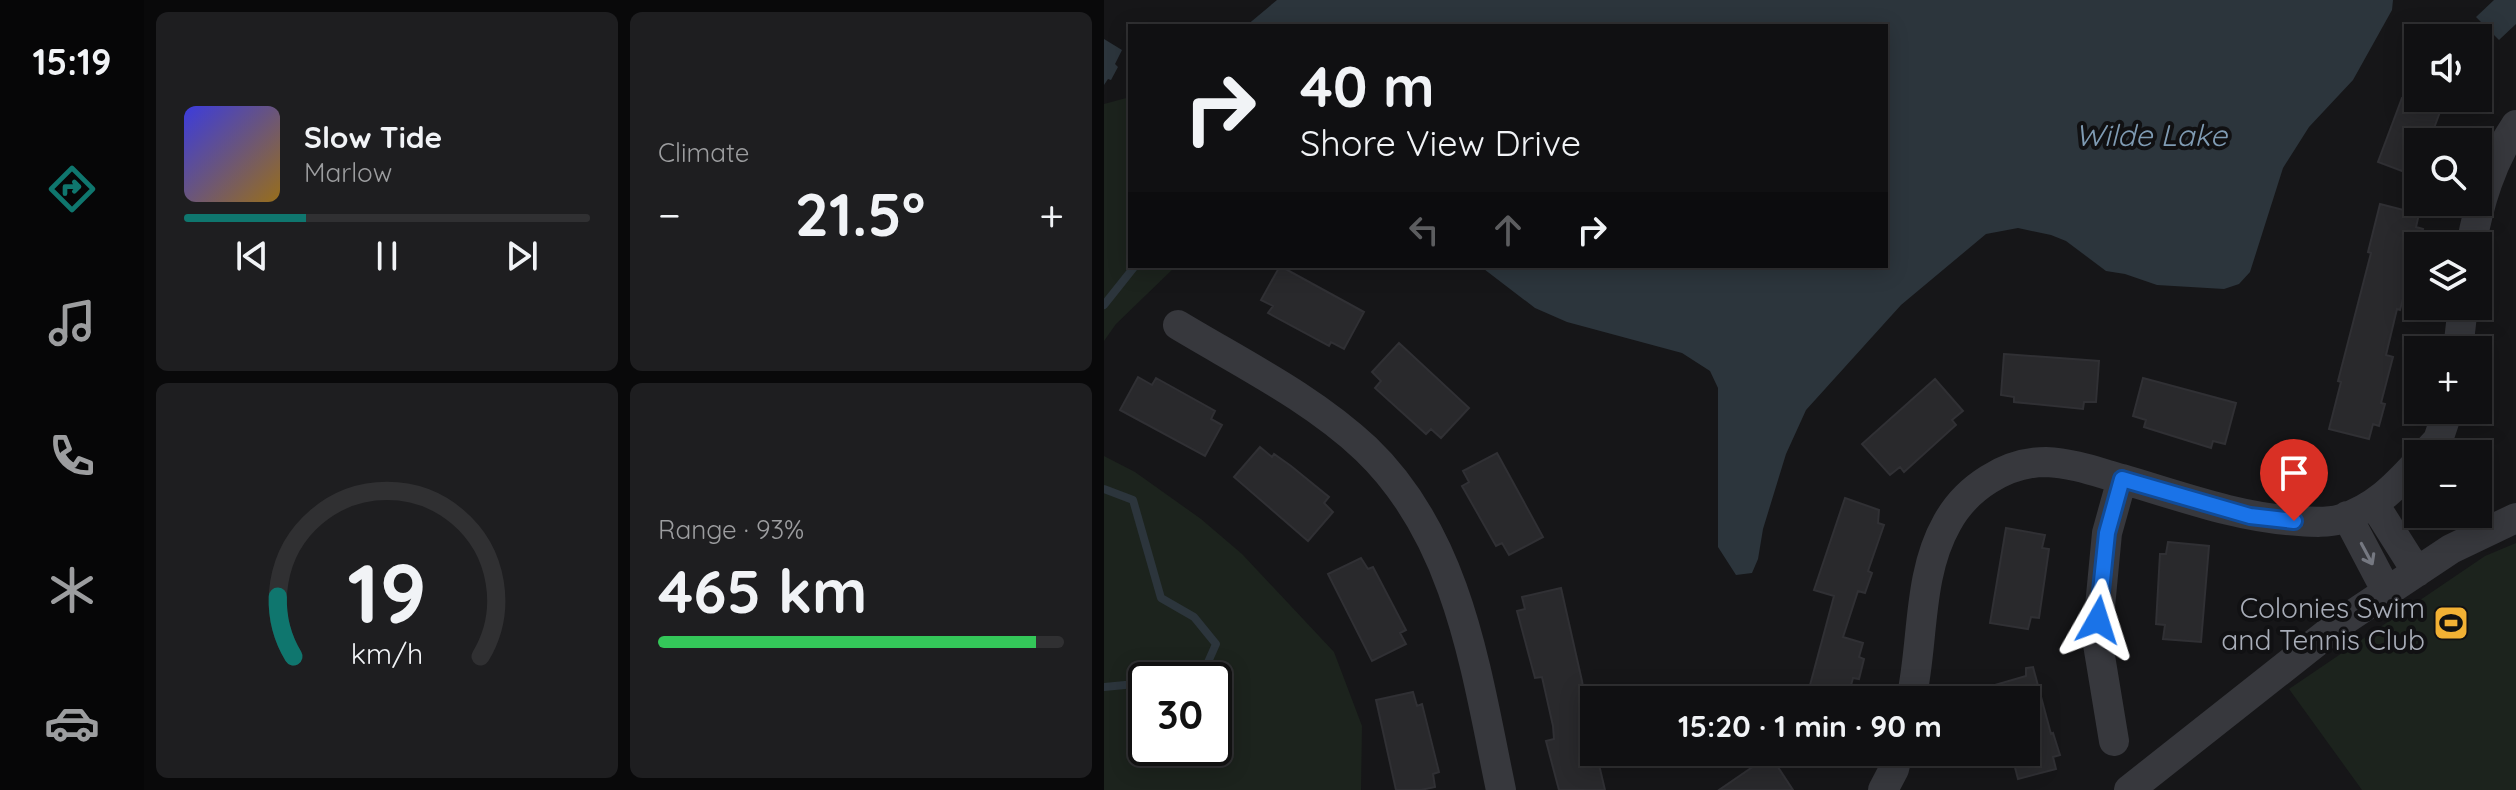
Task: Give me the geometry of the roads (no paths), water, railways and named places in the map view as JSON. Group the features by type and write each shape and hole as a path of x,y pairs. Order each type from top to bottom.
{"street":[{"path":"2474,232 2484,190 2516,125"},
{"path":"1178,325 1323,414 1366,449 1395,481 1416,513 1447,573 1470,645 1501,790"},
{"path":"1913,686 1930,564 1948,520 1977,488 2002,470 2046,462 2080,467 2272,520 2317,522 2347,516 2374,504 2404,478"},
{"path":"2114,741 2097,638 2107,533 2122,479"},
{"path":"2374,504 2417,572"},
{"path":"2347,516 2387,592"},
{"path":"2129,790 2343,621 2451,549 2516,518"},
{"path":"1883,790 1895,766"}],"water":[{"name":"Wilde Lake","path":"1277,0 2393,0 2392,10 2353,80 2309,127 2283,168 2250,272 2239,284 2224,289 2157,285 2106,271 2066,241 2051,235 2018,228 1986,234 1901,305 1806,410 1786,454 1763,529 1758,559 1752,573 1736,575 1718,547 1718,388 1710,371 1682,353 1567,322 1535,308 1483,268 1888,268 1888,24 1248,24"},
{"path":"2494,0 2516,0 2516,24 2499,40 2492,33 2492,24 2483,24 2476,17"},
{"path":"1104,39 1122,50 1115,64 1118,67 1111,80 1108,79 1104,85"}],"waterway":[{"path":"1104,305 1133,268"},
{"path":"1104,489 1133,500 1161,598 1194,617 1216,644 1208,662"},
{"path":"1104,687 1128,685"}],"place":[{"name":"Colonies Swim and Tennis Club","path":"2451,623"}]}
